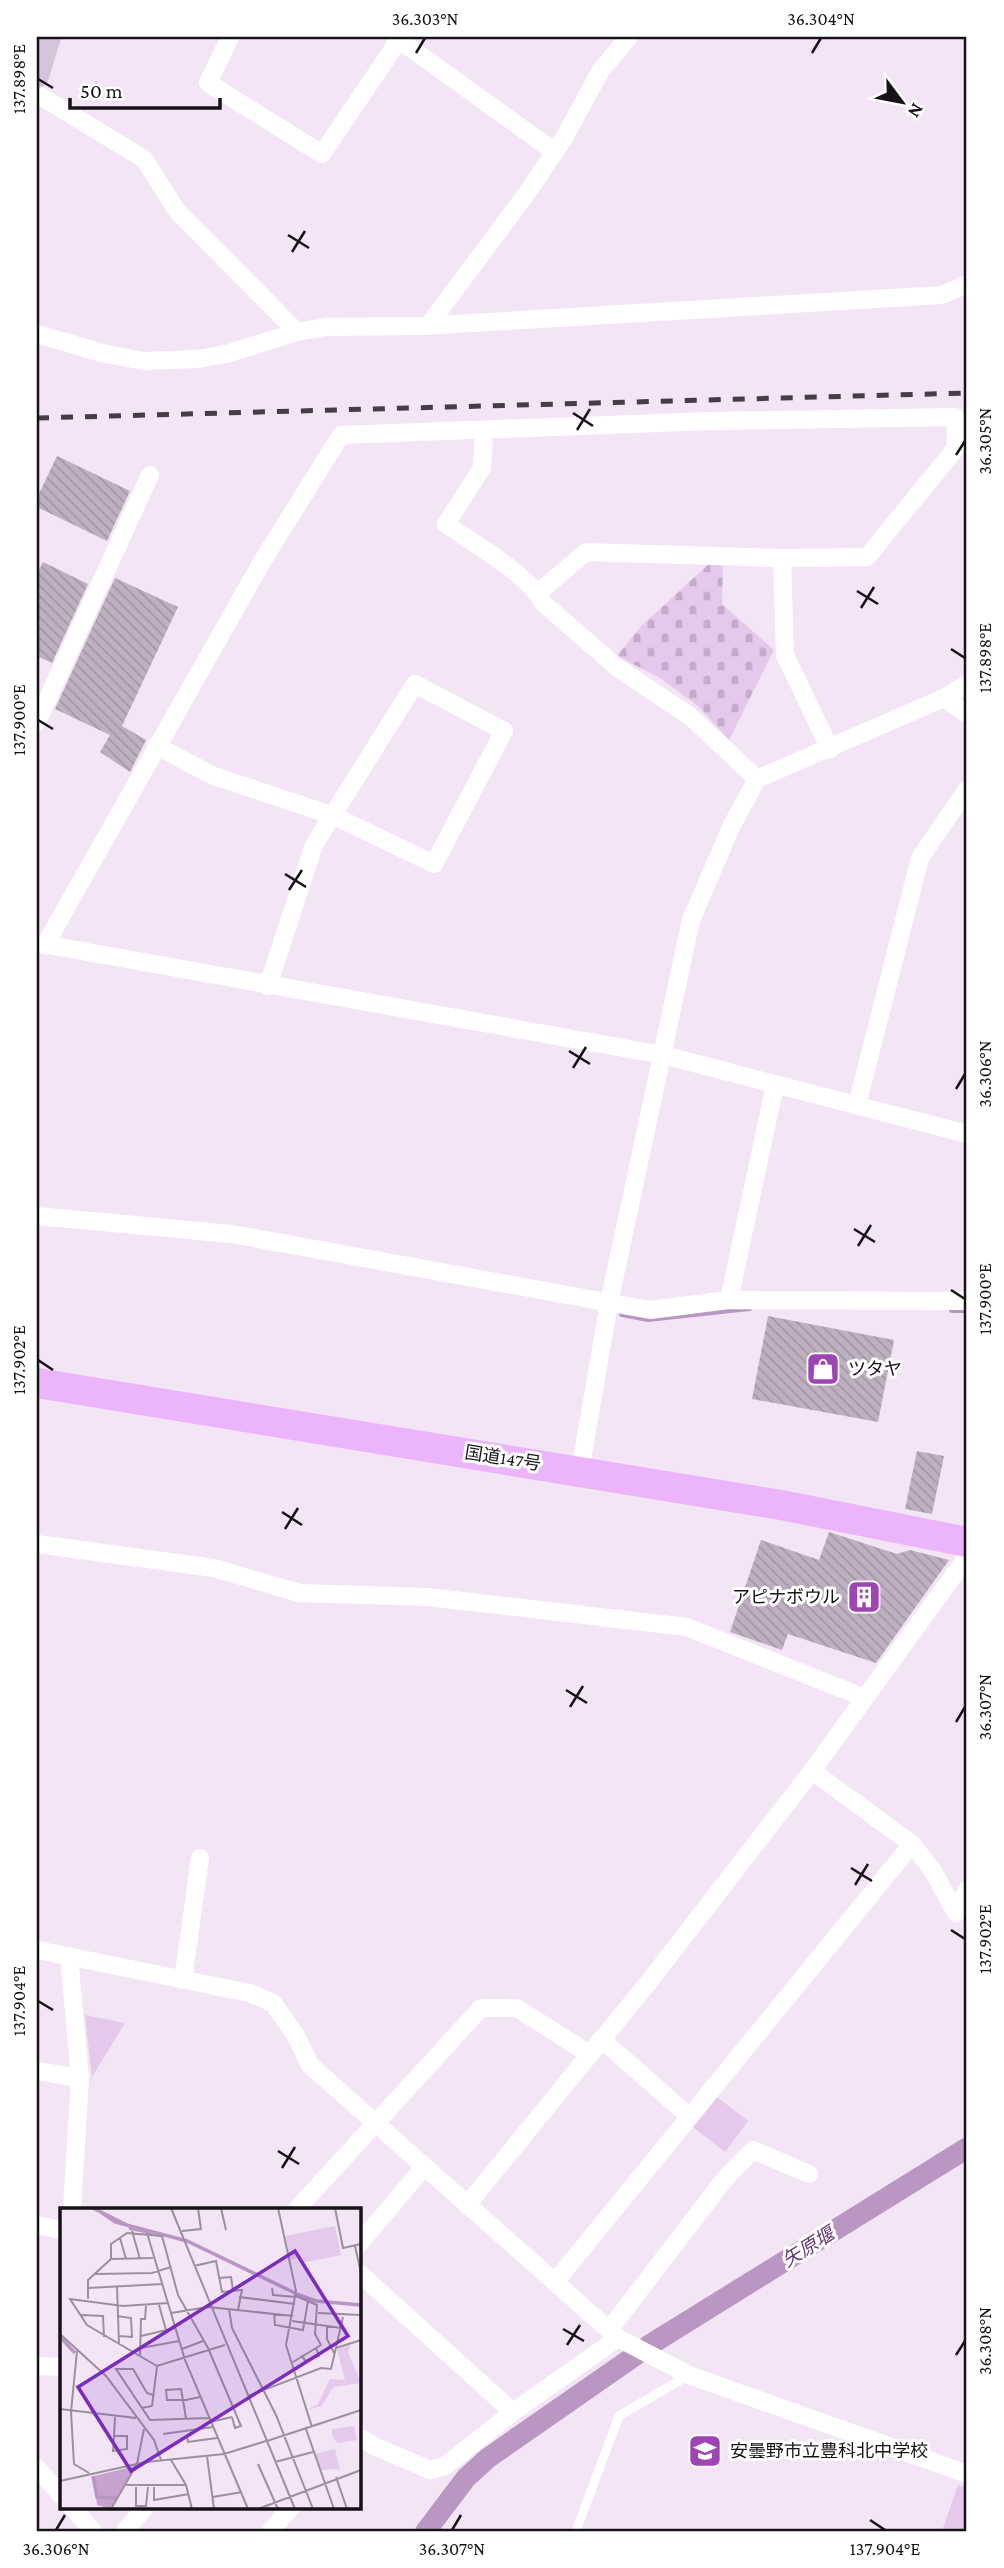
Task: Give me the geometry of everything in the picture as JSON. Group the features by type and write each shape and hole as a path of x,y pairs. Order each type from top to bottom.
{"highway":[{"name":"国道147号","path":"37,1383 781,1505 967,1542"}],"main road":[{"path":"37,76 49,37"}],"street":[{"path":"230,37 208,83 322,154 397,38 555,152"},
{"path":"428,326 555,152 601,70 629,37"},
{"path":"37,94 144,159 177,211 297,332"},
{"path":"37,334 102,353 143,361 198,359 226,354 297,332 326,327 428,326 942,295 967,284"},
{"path":"538,593 586,552 782,558 867,557 956,448 955,417 711,421 341,435 263,560 41,944 663,1055 775,1086 967,1133"},
{"path":"484,431 482,468 446,524 516,573 538,593 543,603 618,668 691,717 757,779"},
{"path":"37,722 150,475"},
{"path":"782,558 785,655 830,749"},
{"path":"156,746 214,776 334,816 434,864 504,731 415,684 334,816 314,845 268,986"},
{"path":"580,1471 609,1303 691,920 731,827 757,779 944,698 967,684"},
{"path":"944,698 967,715"},
{"path":"857,1105 920,858 967,789"},
{"path":"729,1300 775,1086"},
{"path":"37,1216 232,1234 650,1310 729,1300 967,1301"},
{"path":"37,1544 214,1568 299,1593 428,1597 687,1627 866,1698"},
{"path":"467,2205 648,1983 866,1698 967,1557"},
{"path":"812,1770 912,1844 933,1871 956,1913 967,1890"},
{"path":"555,2282 912,1844"},
{"path":"183,1980 200,1858"},
{"path":"37,1950 250,1993 273,2003 295,2034 310,2065 614,2334 689,2375 967,2474"},
{"path":"69,1956 80,2078 72,2208"},
{"path":"298,2208 481,2008 517,2008 589,2054"},
{"path":"601,2039 690,2117"},
{"path":"37,2071 80,2078"},
{"path":"360,2438 430,2470 445,2466 614,2334 724,2180 753,2150 809,2174"},
{"path":"360,2243 424,2167"},
{"path":"37,2225 60,2230"},
{"path":"360,2274 513,2412"},
{"path":"37,2366 60,2367"},
{"path":"37,2468 60,2494"},
{"path":"73,2508 93,2531"},
{"path":"125,2531 144,2508"},
{"path":"271,2531 290,2508"}],"lane":[{"path":"576,2531 619,2416 689,2375"}],"green space":[{"path":"710,563 723,566 722,604 774,650 729,740 699,707 660,678 617,656 641,626"},
{"path":"85,2015 125,2023 92,2077"},
{"path":"717,2097 748,2121 725,2152 693,2127"},
{"path":"958,2485 967,2488 967,2531 942,2531"}],"building":[{"path":"57,456 130,491 107,541 37,507 37,498"},
{"path":"43,562 88,584 52,663 37,656 37,574"},
{"path":"115,578 178,607 122,726 146,740 130,772 100,752 110,735 55,709"},
{"name":"ツタヤ","path":"768,1316 894,1340 878,1422 752,1399"},
{"path":"917,1451 944,1456 932,1514 905,1509"},
{"name":"アピナボウル","path":"829,1532 897,1554 910,1550 949,1560 876,1663 788,1634 782,1650 730,1632 761,1540 819,1560"}],"waterway":[{"path":"622,1314 648,1319 749,1308"},
{"path":"952,1310 967,1310"},
{"name":"矢原堰","path":"648,2346 967,2148"},
{"name":"矢原堰","path":"426,2531 466,2478 488,2458 636,2355"}],"railway":[{"path":"37,418 967,393"}],"place":[{"name":"ツタヤ","path":"823,1369"},
{"name":"アピナボウル","path":"864,1597"},
{"name":"安曇野市立豊科北中学校","path":"705,2451"}]}
